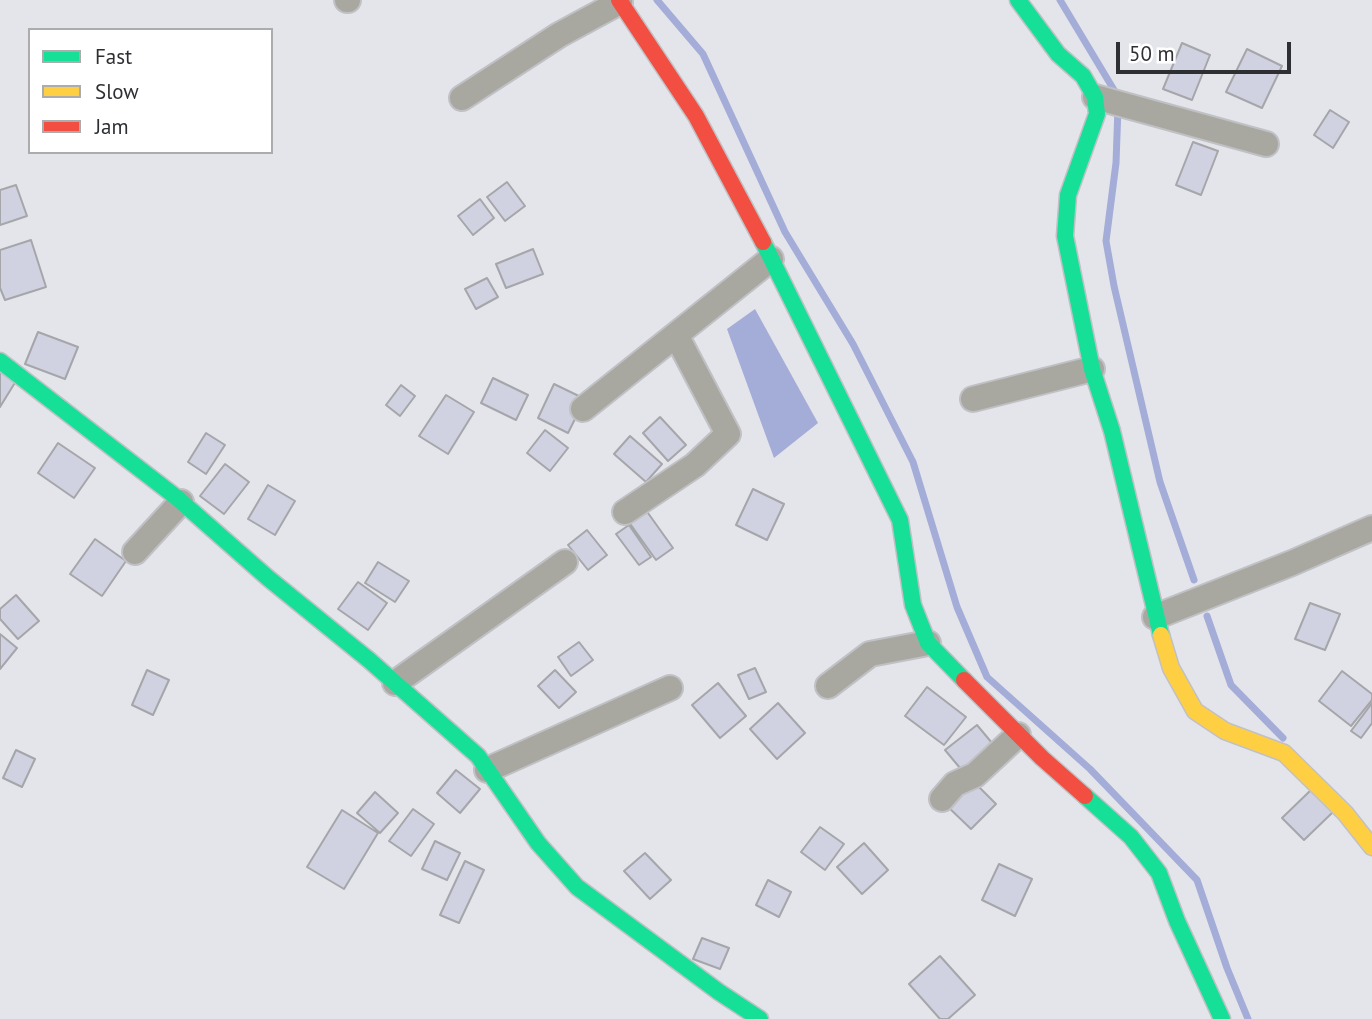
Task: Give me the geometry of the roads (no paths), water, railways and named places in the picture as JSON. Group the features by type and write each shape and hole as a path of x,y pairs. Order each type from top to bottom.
{"street":[{"path":"1017,0 1058,54 1083,76 1095,97 1097,114 1068,195 1065,236 1092,369 1112,431 1155,617 1171,668 1195,711 1225,731 1284,753 1345,813 1372,847"},
{"path":"462,98 559,35 619,1 696,116 771,259 900,520 913,605 928,643 1018,735 1131,837 1159,873 1177,921 1222,1019"},
{"path":"1095,97 1266,144"},
{"path":"583,409 771,259"},
{"path":"625,512 695,465 728,434 676,335"},
{"path":"0,361 181,502 478,756 538,844 577,887 760,1019"},
{"path":"973,399 1092,369"},
{"path":"135,552 181,502"},
{"path":"1155,617 1372,528"},
{"path":"395,683 565,562"},
{"path":"828,686 870,654 928,643"},
{"path":"487,770 670,688"},
{"path":"942,799 955,783 975,775 1018,735"}],"water":[{"path":"755,309 818,423 774,458 727,329"}],"waterway":[{"path":"657,0 703,54 785,232 853,344 913,462 957,607 987,677 1090,769 1197,880 1227,968 1248,1019"},
{"path":"1060,0 1117,95"},
{"path":"1118,107 1116,163 1106,241 1160,482 1194,580"},
{"path":"1207,616 1231,685 1283,738"}]}
